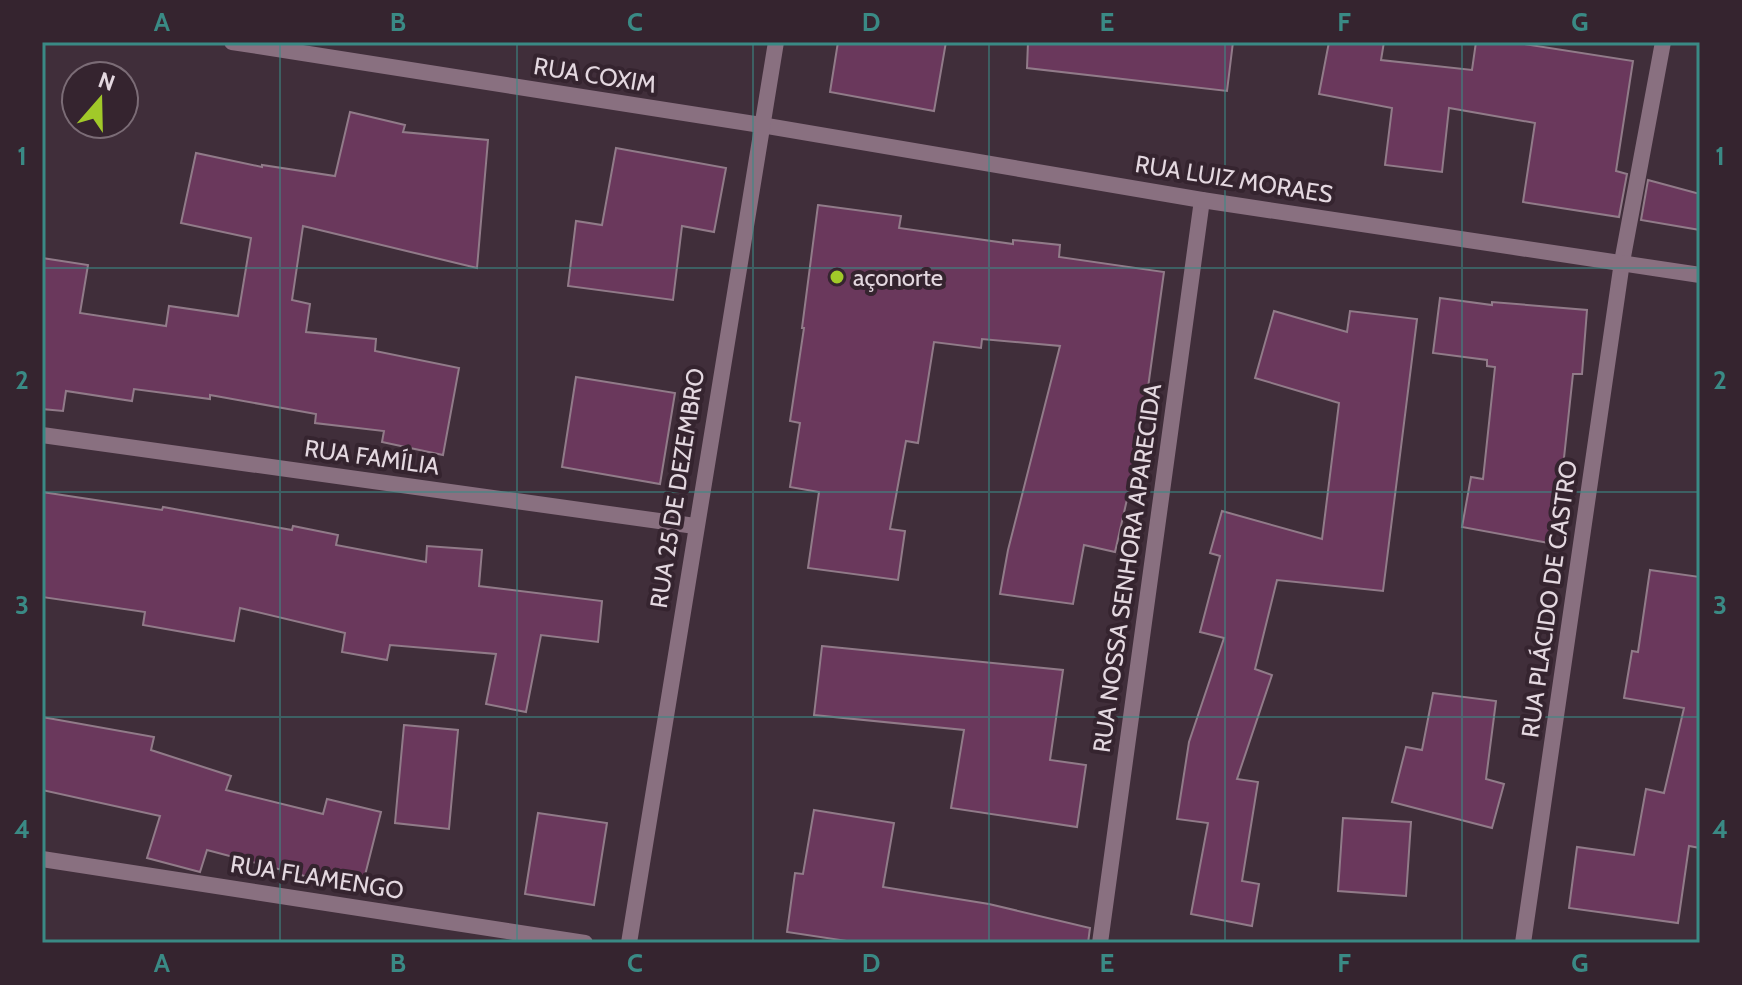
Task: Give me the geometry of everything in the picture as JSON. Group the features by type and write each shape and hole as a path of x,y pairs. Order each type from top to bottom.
{"street":[{"name":"RUA COXIM","path":"232,42 761,125"},
{"name":"RUA 25 DE DEZEMBRO","path":"629,943 776,42"},
{"name":"RUA PLÁCIDO DE CASTRO","path":"1523,943 1622,262 1663,42"},
{"name":"RUA LUIZ MORAES","path":"761,125 1202,200 1700,275"},
{"name":"RUA NOSSA SENHORA APARECIDA","path":"1100,943 1202,200"},
{"name":"RUA FAMÍLIA","path":"42,435 695,526"},
{"name":"RUA FLAMENGO","path":"42,859 585,943"}],"building":[{"path":"838,42 946,42 934,111 830,92"},
{"path":"1028,42 1233,42 1227,91 1027,68"},
{"path":"1329,42 1384,42 1381,60 1472,70 1476,42 1511,42 1633,61 1616,171 1627,174 1619,217 1523,202 1535,123 1449,108 1442,172 1385,165 1392,108 1319,94"},
{"path":"350,112 405,125 403,132 488,140 477,268 303,226 292,300 310,304 306,332 376,339 375,351 459,368 443,455 382,442 384,431 315,423 316,414 210,395 210,399 134,389 132,401 66,391 63,411 42,409 42,258 88,265 80,313 166,326 169,306 238,316 251,238 181,223 196,153 262,167 335,176"},
{"path":"616,148 726,168 714,232 682,226 673,300 568,286 576,221 602,225"},
{"path":"1648,180 1700,194 1700,230 1641,220"},
{"path":"818,205 901,216 899,228 1013,244 1013,240 1060,245 1059,257 1164,272 1141,438 1115,552 1084,545 1073,604 1000,594 1008,550 1060,346 982,339 981,348 934,342 918,443 906,441 890,529 905,531 898,580 808,568 819,492 790,487 800,423 790,421"},
{"path":"1440,298 1492,305 1492,302 1587,310 1582,374 1573,374 1563,467 1549,543 1462,527 1471,477 1483,479 1495,367 1487,366 1487,360 1433,353"},
{"path":"1274,311 1347,332 1350,311 1417,319 1383,591 1277,580 1255,669 1272,675 1237,779 1258,782 1242,881 1259,884 1252,926 1191,914 1208,823 1177,819 1189,742 1224,638 1200,632 1220,556 1210,553 1222,511 1322,539 1339,403 1255,378"},
{"path":"576,377 675,393 660,484 562,467"},
{"path":"42,492 162,510 163,507 292,530 293,526 338,535 336,545 426,562 427,546 482,550 479,586 602,601 598,642 541,635 526,712 486,704 496,654 390,645 387,660 342,652 345,633 240,608 234,641 143,625 145,612 42,597"},
{"path":"1650,570 1700,577 1700,848 1689,846 1678,923 1569,908 1577,847 1634,855 1646,789 1664,793 1684,708 1624,698 1632,651 1638,652"},
{"path":"822,646 1063,670 1050,760 1086,765 1077,827 951,808 964,730 814,715"},
{"path":"1433,693 1496,701 1486,779 1504,784 1492,828 1392,802 1406,747 1422,750"},
{"path":"42,717 154,737 151,750 231,776 226,790 323,814 327,799 381,812 361,891 207,850 200,872 147,858 160,816 42,790"},
{"path":"404,725 458,730 449,829 395,823"},
{"path":"814,810 894,823 883,887 989,904 1090,928 1088,943 860,943 787,932 795,873 803,874"},
{"path":"538,813 607,823 594,905 525,894"},
{"path":"1343,818 1411,822 1406,896 1338,891"}],"place":[{"name":"açonorte","path":"837,277"}]}
